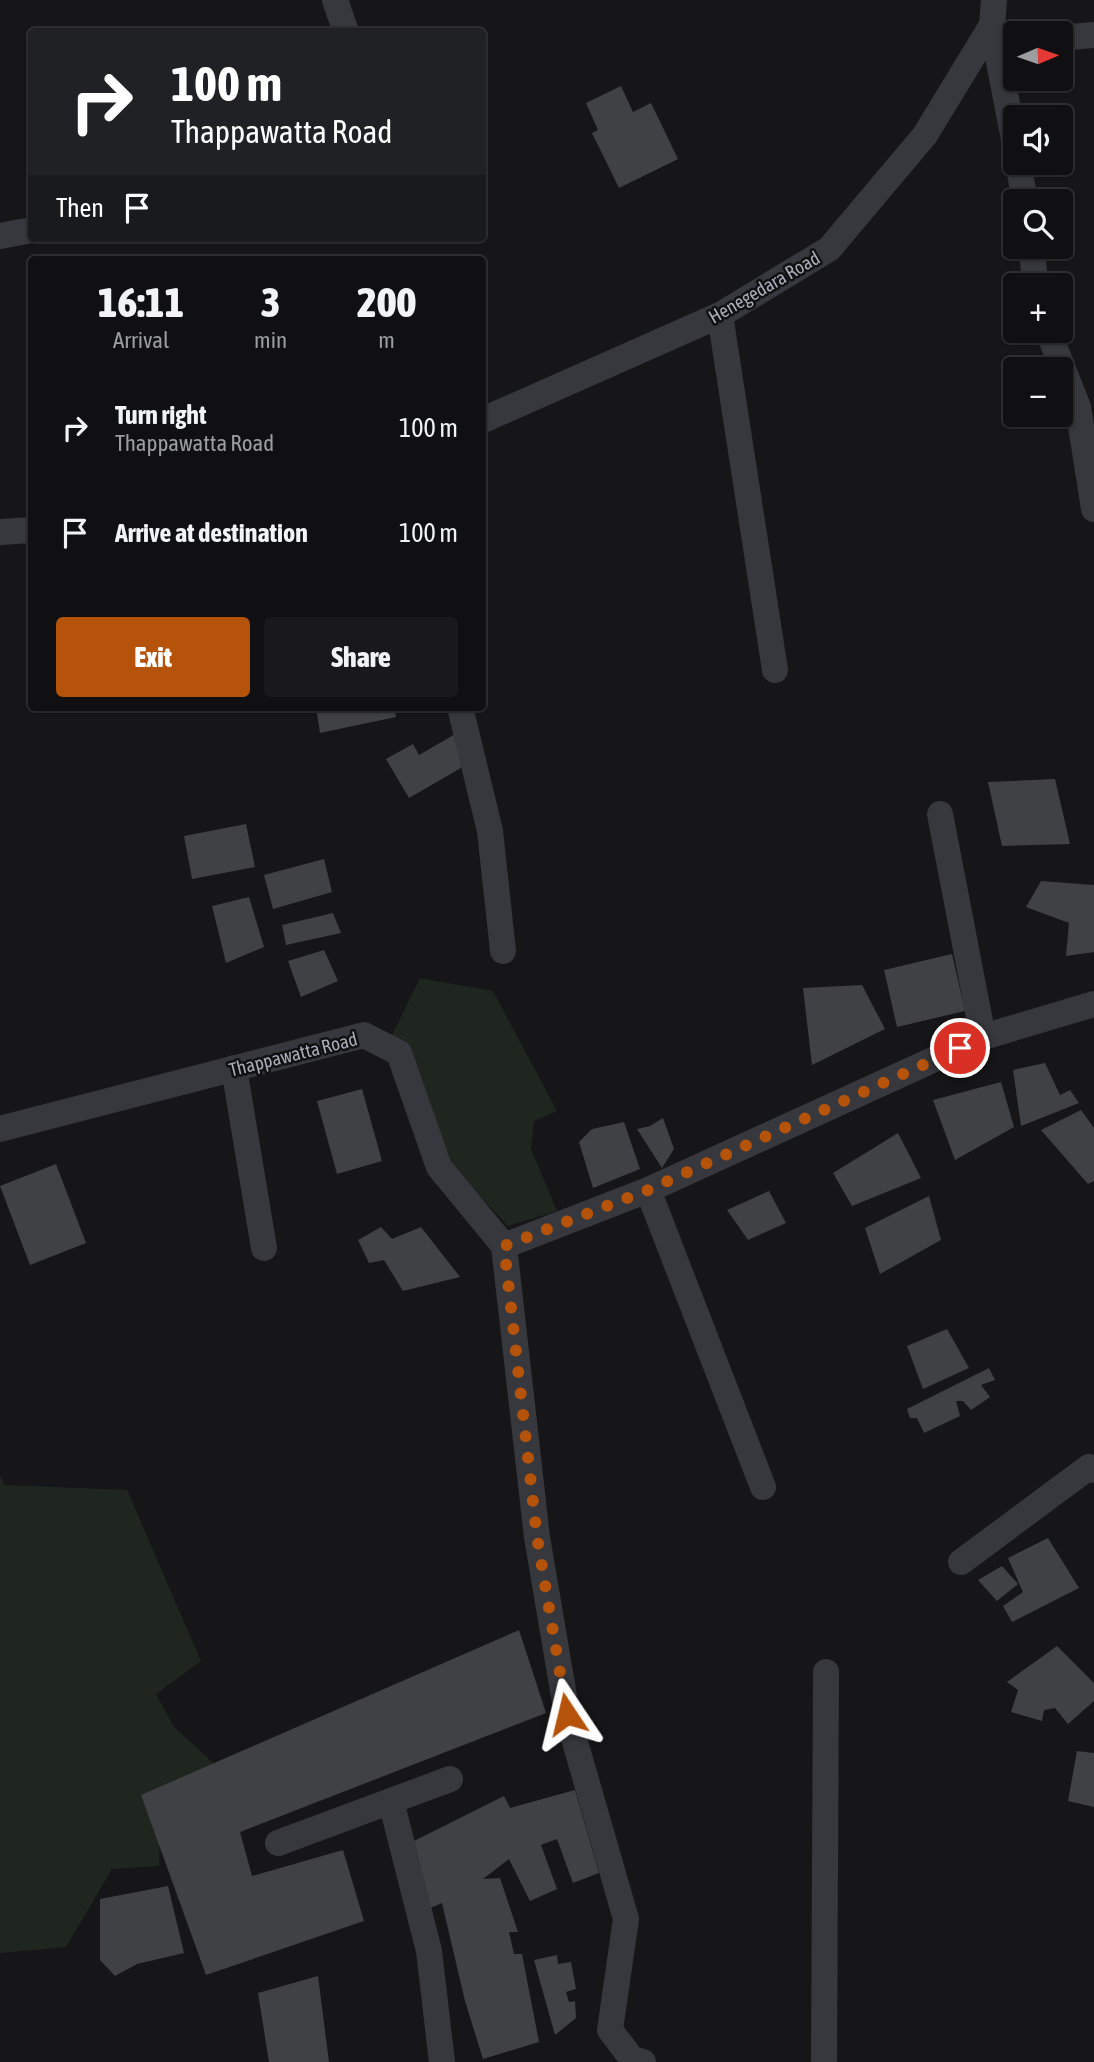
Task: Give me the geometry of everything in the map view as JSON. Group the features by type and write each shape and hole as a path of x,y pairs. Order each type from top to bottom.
{"street":[{"path":"335,0 344,28"},
{"path":"999,27 1010,105"},
{"name":"Henegedara Road","path":"486,419 720,314 829,249 925,135 999,27"},
{"path":"1073,37 1094,35"},
{"path":"0,236 28,231"},
{"path":"720,314 775,670"},
{"path":"1053,343 1078,407 1094,509"},
{"path":"0,532 28,530"},
{"path":"461,711 490,831 503,951"},
{"path":"940,814 984,1037"},
{"path":"643,2062 632,2059 610,2030 626,1919 567,1714 537,1537 504,1246 648,1190 984,1037 1094,1004"},
{"name":"Thappawatta Road","path":"0,1129 363,1035 399,1053 439,1167 504,1246"},
{"path":"234,1068 264,1248"},
{"path":"648,1190 763,1487"},
{"path":"961,1562 1089,1467 1094,1470"},
{"path":"824,2062 826,1672"},
{"path":"278,1843 450,1779"},
{"path":"391,1801 429,1951 442,2062"}],"shaded area":[{"path":"420,978 493,991 557,1111 534,1121 531,1149 557,1211 508,1226 443,1157 392,1035"},
{"path":"0,1475 4,1485 127,1490 201,1661 156,1694 174,1727 219,1768 161,1796 159,1866 112,1869 66,1947 0,1953"}],"building":[{"path":"621,86 633,112 651,103 678,159 619,188 592,133 598,130 586,103"},
{"path":"317,711 395,711 396,717 320,733"},
{"path":"457,733 473,761 409,798 386,759 413,744 419,755"},
{"path":"1055,779 1070,844 1002,846 988,782"},
{"path":"246,824 255,867 192,879 184,836"},
{"path":"324,859 332,892 273,909 264,875"},
{"path":"1041,881 1094,885 1094,952 1066,956 1069,923 1026,907"},
{"path":"249,897 264,947 226,963 212,906"},
{"path":"333,913 341,933 286,945 282,925"},
{"path":"324,950 338,981 301,997 288,961"},
{"path":"952,954 965,1011 897,1027 884,970"},
{"path":"862,985 885,1029 812,1065 803,988"},
{"path":"1045,1063 1060,1095 1070,1090 1079,1103 1021,1126 1013,1070"},
{"path":"1001,1082 1014,1127 955,1160 933,1100"},
{"path":"362,1089 382,1161 337,1174 317,1101"},
{"path":"1081,1110 1094,1128 1094,1181 1088,1184 1041,1130"},
{"path":"663,1118 674,1149 662,1168 637,1129 650,1126"},
{"path":"624,1122 640,1169 593,1188 579,1142 592,1129"},
{"path":"898,1133 921,1178 852,1206 833,1173"},
{"path":"56,1164 86,1243 30,1265 0,1186"},
{"path":"769,1191 786,1223 748,1240 727,1210"},
{"path":"929,1196 941,1240 880,1274 865,1228"},
{"path":"381,1227 392,1239 421,1227 460,1277 403,1291 384,1260 369,1263 358,1240"},
{"path":"947,1329 969,1368 923,1389 907,1346"},
{"path":"989,1368 995,1380 981,1385 990,1397 971,1410 963,1401 956,1401 960,1416 924,1433 917,1418 910,1418 907,1409"},
{"path":"1048,1538 1079,1588 1012,1622 1003,1606 1023,1592 1008,1558"},
{"path":"1002,1566 1018,1584 997,1601 978,1580"},
{"path":"519,1630 546,1713 240,1832 252,1876 343,1850 364,1921 206,1975 141,1795"},
{"path":"1057,1646 1094,1683 1094,1701 1068,1724 1055,1708 1044,1710 1042,1721 1011,1712 1018,1690 1007,1682"},
{"path":"1077,1751 1094,1753 1094,1807 1068,1801"},
{"path":"575,1790 599,1873 573,1883 557,1839 541,1845 557,1889 530,1901 509,1859 483,1879 500,1878 518,1932 509,1932 514,1954 522,1954 539,2042 483,2059 465,2001 442,1903 428,1909 410,1843 504,1796 510,1808"},
{"path":"168,1886 184,1953 137,1964 115,1976 100,1960 100,1899"},
{"path":"557,1955 558,1964 571,1962 576,1989 566,1992 569,2002 575,2001 576,2018 555,2035 534,1960"},
{"path":"318,1976 329,2062 269,2062 258,1993"}],"route":[{"path":"567,1714 537,1537 504,1246 648,1190 960,1048"}]}
